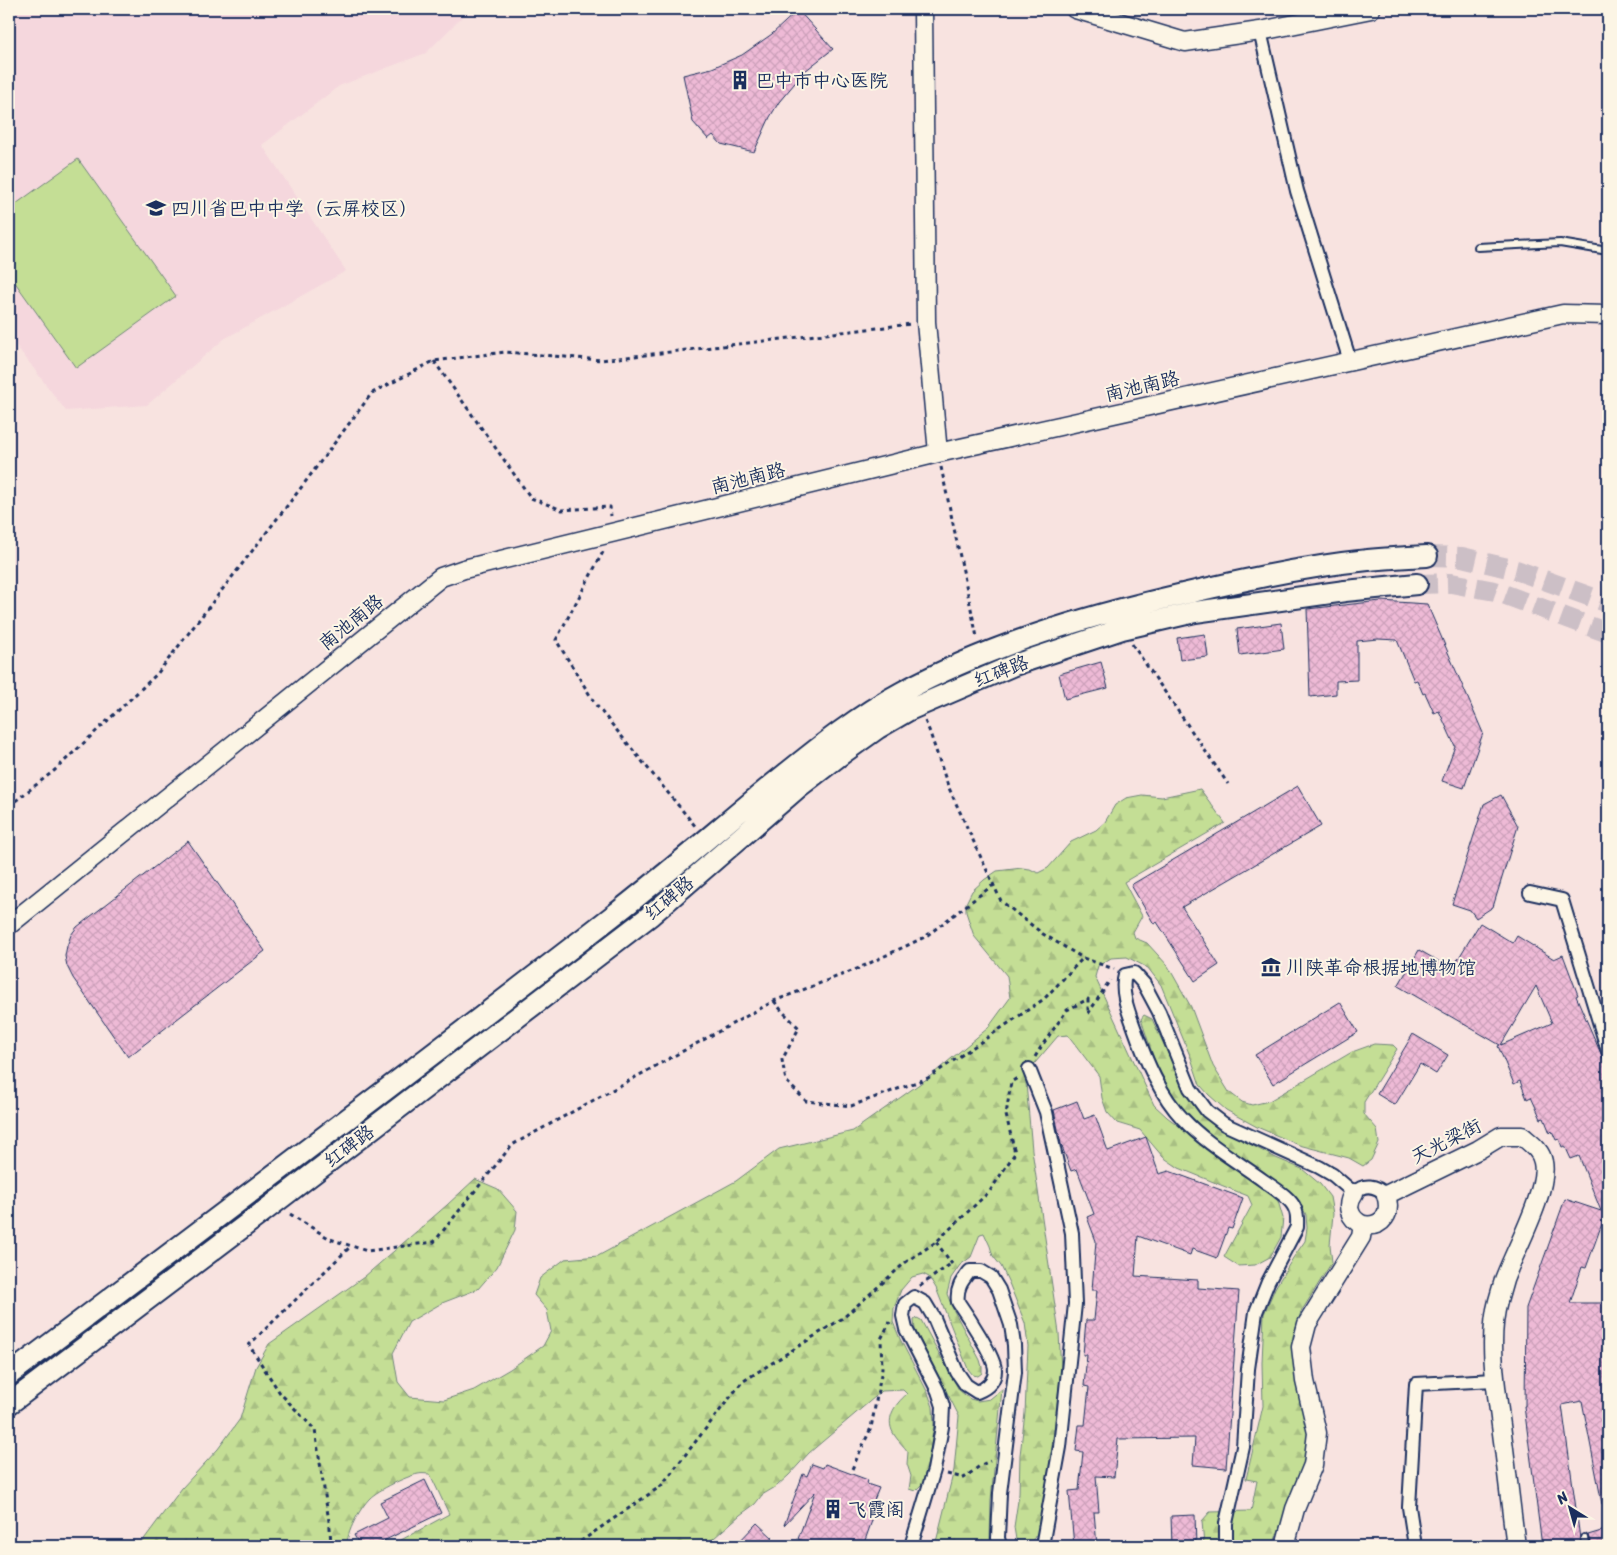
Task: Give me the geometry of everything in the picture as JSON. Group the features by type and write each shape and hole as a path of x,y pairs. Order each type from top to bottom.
{"main road":[{"path":"9,1375 431,1057 632,900 814,750 856,719 902,692 981,655 1042,632 1112,611 1198,590 1300,570 1368,560 1427,556"},
{"name":"红碑路","path":"9,1404 274,1204 651,914 800,786 878,728 917,706 1014,665 1122,629 1195,612 1345,591 1416,584"}],"street":[{"path":"923,9 926,322 938,453"},
{"path":"1075,9 1185,42 1260,31 1371,9"},
{"path":"1260,31 1297,191 1350,361"},
{"name":"南池南路","path":"9,925 441,576 938,453 1563,314 1608,315"},
{"path":"1530,893 1562,900 1608,1052"},
{"path":"1226,1546 1226,1522 1243,1447 1248,1369 1256,1312 1268,1282 1296,1227 1298,1217 1295,1207 1282,1194 1183,1120 1166,1098 1143,1052 1131,1017 1123,984 1125,975 1134,973 1144,984 1159,1012 1190,1088 1207,1111 1224,1124 1319,1167 1354,1193"},
{"path":"1029,1069 1046,1112 1072,1233 1075,1304 1060,1447 1042,1546"},
{"name":"天光梁街","path":"1386,1196 1478,1150 1501,1136 1522,1136 1536,1147 1543,1162 1542,1181 1536,1204 1504,1279 1497,1304 1494,1329 1495,1380 1516,1546"},
{"path":"1368,1186 1381,1190 1386,1196 1388,1209 1386,1216 1376,1224 1363,1225 1357,1222 1350,1213 1349,1200 1362,1187 1368,1186"},
{"path":"1285,1546 1295,1508 1314,1465 1317,1433 1305,1381 1301,1347 1307,1324 1361,1237 1363,1225"},
{"path":"912,1546 934,1470 942,1426 943,1406 938,1391 906,1329 903,1316 906,1304 914,1297 925,1303 934,1318 957,1372 966,1385 977,1392 986,1388 994,1379 996,1369 992,1358 958,1302 957,1294 961,1281 970,1271 980,1271 991,1277 998,1290 1011,1325 1014,1346 1015,1372 1004,1455 999,1520 998,1538 1000,1546"},
{"path":"1415,1546 1409,1507 1416,1384 1495,1380"}],"lane":[{"path":"1478,247 1560,243 1608,251"},
{"path":"1584,1538 1586,1546"}],"path":[{"path":"9,806 55,770 157,674 372,393 434,361 505,352 601,360 926,322"},
{"path":"434,361 531,498 562,510 610,507 613,533 556,640 596,706 706,839"},
{"path":"938,453 981,655"},
{"path":"1122,629 1228,784"},
{"path":"917,706 929,730 948,786 1001,901 1043,934 1082,958 1125,975"},
{"path":"274,1204 330,1239 367,1251 434,1242 512,1145 774,1000 857,969 925,937 993,885"},
{"path":"774,1000 799,1028 782,1060 786,1081 806,1101 852,1106 928,1078 1044,999 1082,958"},
{"path":"574,1546 661,1486 742,1382 843,1318 906,1262 936,1242 990,1191 1016,1153 1006,1115 1012,1082 1029,1069 1040,1047 1068,1010 1088,999 1088,1014 1110,980 1111,968"},
{"path":"936,1242 965,1277"},
{"path":"331,1546 330,1528 314,1430 280,1393 249,1345 351,1246"},
{"path":"916,1289 952,1263"},
{"path":"852,1469 871,1428 882,1368 881,1338 893,1315"},
{"path":"934,1470 964,1478 981,1465 1004,1455"}],"shaded area":[{"name":"四川省巴中中学（云屏校区）","path":"9,9 470,9 426,53 339,86 262,145 346,271 224,339 147,405 66,411 9,336"}],"green space":[{"path":"78,159 176,296 76,368 9,274 9,209"},
{"path":"1200,789 1225,823 1124,882 1142,916 1133,932 1135,938 1147,943 1168,966 1191,1007 1213,1066 1229,1092 1242,1102 1252,1105 1269,1101 1352,1052 1374,1044 1393,1045 1397,1049 1364,1102 1364,1114 1377,1129 1379,1143 1371,1160 1363,1166 1349,1158 1299,1145 1257,1127 1226,1110 1200,1085 1161,985 1148,968 1127,957 1111,958 1098,966 1095,977 1154,1105 1167,1117 1278,1201 1283,1218 1281,1237 1270,1257 1255,1265 1238,1266 1224,1257 1252,1205 1248,1196 1179,1168 1163,1157 1140,1130 1117,1123 1107,1112 1102,1098 1099,1076 1068,1035 1058,1036 1035,1063 1026,1083 1032,1150 1059,1333 1061,1370 1046,1497 1038,1532 1030,1544 1017,1546 1014,1527 1019,1494 1020,1455 1025,1413 1028,1346 1025,1323 1009,1283 1001,1266 993,1256 984,1233 980,1234 971,1257 960,1265 951,1278 947,1294 980,1360 982,1373 978,1376 973,1375 968,1369 936,1288 929,1277 923,1274 912,1277 901,1290 894,1308 893,1322 933,1407 934,1424 929,1458 923,1483 915,1491 909,1489 911,1476 907,1464 908,1452 895,1436 890,1424 892,1413 907,1394 903,1390 882,1391 809,1453 777,1486 762,1495 755,1504 705,1546 390,1546 449,1514 430,1474 420,1474 400,1480 370,1498 354,1521 347,1546 310,1546 309,1544 303,1546 139,1546 182,1488 218,1449 240,1419 256,1367 269,1344 364,1277 475,1179 498,1189 517,1211 515,1230 497,1267 478,1289 442,1303 409,1322 393,1353 398,1382 410,1397 444,1400 474,1390 510,1369 543,1346 551,1331 547,1310 534,1295 540,1278 565,1259 598,1256 736,1181 779,1149 853,1131 928,1078 988,1028 1010,998 1007,976 974,936 966,912 966,903 972,891 997,871 1022,868 1038,873 1048,868 1071,842 1096,830 1105,822 1115,805 1126,798 1142,795 1162,797"},
{"path":"1144,1015 1152,1019 1185,1090 1221,1129 1276,1158 1302,1169 1320,1184 1330,1197 1333,1214 1330,1245 1332,1262 1301,1312 1293,1336 1294,1368 1307,1416 1309,1439 1303,1467 1275,1540 1275,1546 1204,1546 1202,1521 1210,1512 1251,1511 1257,1481 1246,1479 1263,1406 1264,1314 1275,1288 1305,1241 1306,1215 1299,1200 1193,1123 1175,1101 1154,1059 1141,1019"},
{"path":"917,1318 921,1320 959,1390 970,1399 978,1401 990,1399 1002,1389 991,1500 990,1541 992,1546 933,1546 937,1538 954,1470 959,1416 915,1330 914,1320"}],"building":[{"name":"巴中市中心医院","path":"798,10 833,49 805,71 779,102 754,152 721,144 713,135 708,139 693,122 683,75 712,68 742,55 772,34"},
{"path":"1381,601 1427,604 1483,733 1464,788 1442,781 1455,746 1439,711 1434,713 1417,680 1414,681 1397,640 1357,641 1357,680 1336,681 1336,694 1310,697 1307,609"},
{"path":"1281,623 1284,649 1240,655 1237,629"},
{"path":"1205,634 1208,657 1180,660 1177,638"},
{"path":"1101,662 1108,688 1065,699 1059,674"},
{"path":"1298,786 1321,826 1182,907 1219,965 1195,981 1157,922 1154,924 1131,885"},
{"path":"1501,795 1518,826 1493,907 1476,918 1470,910 1452,904 1484,804"},
{"path":"188,841 265,951 128,1057 73,978 67,966 65,956 67,946 71,935 77,927"},
{"path":"1480,923 1513,943 1517,936 1554,959 1563,955 1578,995 1576,996 1608,1070 1608,1227 1604,1218 1586,1268 1582,1267 1570,1303 1605,1303 1605,1390 1608,1389 1608,1503 1602,1504 1582,1401 1562,1405 1581,1546 1542,1546 1524,1406 1526,1308 1565,1199 1601,1211 1579,1156 1571,1159 1565,1146 1562,1147 1559,1139 1556,1140 1552,1131 1550,1133 1544,1118 1541,1119 1531,1097 1527,1099 1520,1081 1514,1084 1498,1046 1500,1045 1398,986 1419,950 1452,969","holes":["1536,986 1552,1023 1501,1045"]},
{"path":"1340,1002 1358,1032 1273,1084 1255,1055"},
{"path":"1413,1034 1448,1055 1436,1074 1420,1064 1395,1105 1377,1094"},
{"path":"1077,1101 1084,1119 1095,1115 1108,1151 1146,1137 1159,1174 1169,1171 1243,1198 1232,1229 1228,1228 1217,1258 1192,1249 1190,1255 1138,1236 1135,1276 1198,1280 1198,1288 1239,1291 1226,1468 1193,1465 1195,1438 1118,1439 1114,1477 1096,1476 1099,1512 1094,1512 1097,1546 1074,1546 1069,1491 1079,1490 1083,1452 1076,1451 1079,1425 1085,1425 1089,1387 1084,1386 1087,1355 1083,1355 1086,1320 1094,1320 1097,1290 1092,1290 1096,1241 1087,1217 1094,1214 1077,1169 1071,1171 1061,1144 1054,1110"},
{"name":"飞霞阁","path":"812,1464 823,1468 825,1464 868,1480 867,1484 879,1488 874,1500 879,1501 863,1546 817,1546 798,1539 815,1492 784,1525 803,1474 807,1476"},
{"path":"425,1480 441,1513 373,1546 360,1546 354,1535 388,1518 380,1502"},
{"path":"1195,1515 1196,1546 1172,1546 1171,1516"},
{"path":"757,1523 773,1538 765,1546 735,1546"},
{"path":"1608,1529 1608,1546 1591,1546 1588,1535"}],"tunnel":[{"path":"1427,556 1462,557 1516,570 1608,603"},
{"path":"1417,584 1451,583 1495,591 1608,633"}],"place":[{"name":"巴中市中心医院","path":"740,80"},
{"name":"四川省巴中中学（云屏校区）","path":"156,208"},
{"name":"川陕革命根据地博物馆","path":"1271,967"},
{"name":"飞霞阁","path":"833,1509"}]}
